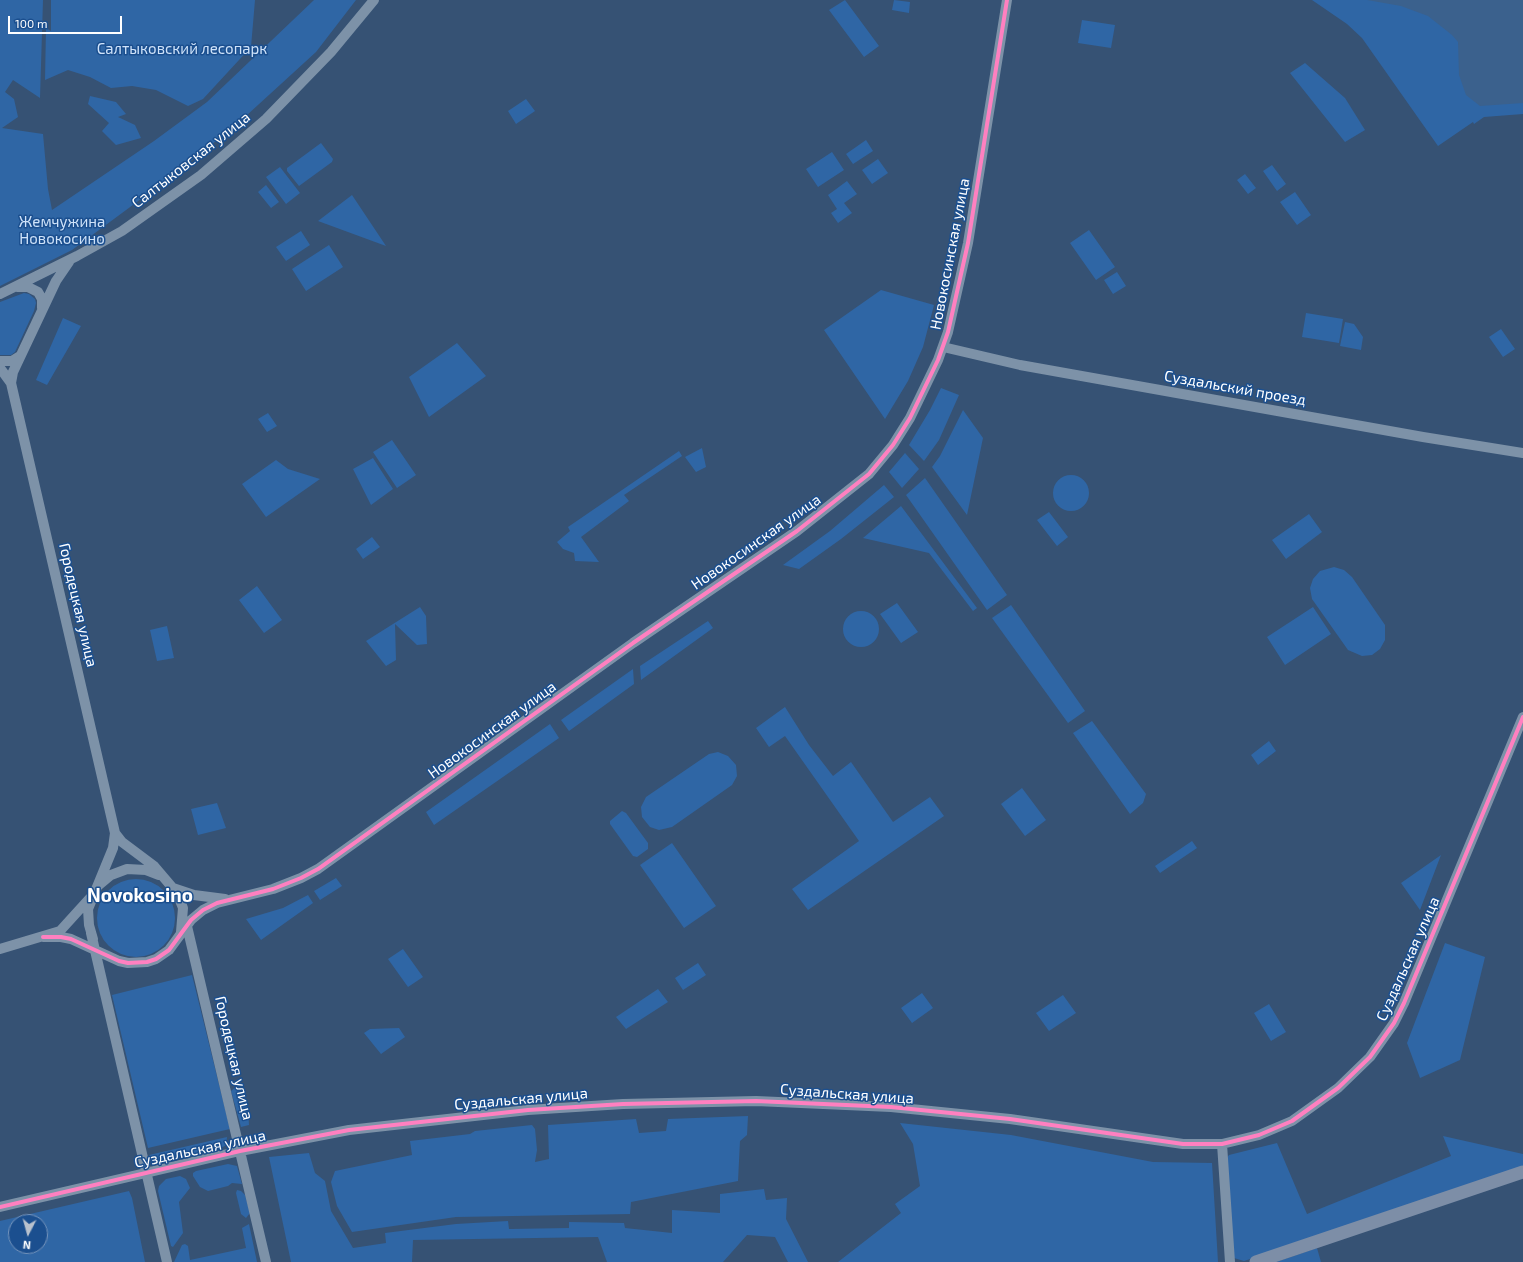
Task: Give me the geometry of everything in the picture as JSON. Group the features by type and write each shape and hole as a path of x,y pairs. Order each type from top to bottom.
{"main road":[{"path":"1256,1262 1523,1172"}],"street":[{"name":"Салтыковская улица","path":"0,294 77,256 142,218 233,150 266,120 316,68 374,0"},
{"name":"Новокосинская улица","path":"174,944 203,910 217,903 273,889 301,878 318,869 642,636 832,504 869,474 893,445 920,400 943,347 956,300 968,243 1007,0"},
{"path":"12,384 13,372 59,274 67,264 77,256"},
{"path":"14,287 28,286 38,292 43,302 38,320"},
{"name":"Суздальский проезд","path":"943,347 1020,365 1523,453"},
{"path":"0,362 16,360 22,352"},
{"path":"0,368 6,373 12,384"},
{"name":"Городецкая улица","path":"12,384 115,833"},
{"name":"Суздальская улица","path":"0,1207 240,1151 349,1130 431,1119 534,1109 701,1101 795,1102 891,1107 1010,1120 1170,1143 1222,1144 1259,1135 1292,1121 1338,1088 1382,1043 1404,1003 1523,717"},
{"path":"43,938 61,937 94,948 111,957 128,963 147,962 163,955 174,944 183,924 183,908 177,893 149,862 122,842 115,833"},
{"path":"115,833 113,848 88,909 94,948 167,1262"},
{"path":"0,949 43,938 60,931 111,875 127,869 146,870 185,893 205,897 237,898"},
{"name":"Городецкая улица","path":"183,908 266,1262"},
{"path":"91,933 98,946 111,957"},
{"path":"1222,1144 1230,1262"}],"green space":[{"name":"Жемчужина Новокосино","path":"0,0 43,0 40,98 13,80 5,92 14,99 18,117 2,128 43,134 48,189 52,210 154,141 207,102 314,0 356,0 316,52 235,126 168,179 72,250 0,286"},
{"name":"Салтыковский лесопарк","path":"51,0 255,0 251,47 203,99 188,106 156,90 132,86 111,88 90,77 68,70 45,80 46,28 51,31"},
{"path":"845,0 879,46 864,57 829,10"},
{"path":"894,0 910,2 909,13 892,10"},
{"path":"1312,0 1523,0 1523,114 1484,117 1474,124 1473,122 1438,146 1362,38 1347,24"},
{"path":"1082,20 1115,25 1111,48 1078,43"},
{"path":"1305,63 1345,98 1365,130 1345,142 1290,73"},
{"name":"Салтыковский лесопарк","path":"90,96 116,102 126,114 118,117 135,125 141,138 116,145 102,131 109,123 88,104"},
{"path":"526,99 535,111 516,124 508,111"},
{"path":"866,140 873,151 853,164 846,154"},
{"path":"321,143 333,159 332,162 299,186 287,171 287,168"},
{"path":"832,152 844,170 818,187 806,169"},
{"path":"878,159 888,173 872,184 862,170"},
{"path":"1272,165 1286,184 1277,191 1263,171"},
{"path":"280,167 300,193 286,204 266,177"},
{"path":"1245,174 1256,188 1248,194 1237,180"},
{"path":"847,181 857,194 844,203 852,213 838,223 831,213 837,209 828,195"},
{"path":"266,185 279,202 271,208 258,192"},
{"path":"1295,192 1311,215 1297,225 1280,202"},
{"path":"352,195 386,246 318,221"},
{"path":"1089,230 1115,267 1096,280 1070,243"},
{"path":"301,231 310,245 286,261 276,247"},
{"path":"329,245 343,267 306,291 292,269"},
{"path":"1117,272 1126,286 1113,294 1104,280"},
{"path":"881,290 934,305 923,347 908,381 885,419 824,330"},
{"path":"24,293 29,294 35,299 36,303 34,311 15,352 11,355 0,355 0,302"},
{"path":"1306,313 1343,319 1339,343 1302,337"},
{"path":"63,318 81,326 47,385 36,380"},
{"path":"1345,322 1354,324 1363,337 1361,350 1340,346"},
{"path":"1501,329 1515,349 1503,357 1489,337"},
{"path":"457,343 486,376 429,417 409,377"},
{"path":"941,388 959,395 939,440 924,461 909,445"},
{"path":"963,410 983,438 967,515 932,467 940,456"},
{"path":"268,413 277,426 267,432 258,419"},
{"path":"392,440 416,475 397,488 373,452"},
{"path":"702,448 706,467 696,472 685,457"},
{"path":"679,451 682,456 624,495 629,501 581,537 599,562 575,561 574,553 563,549 557,542 570,531 568,527"},
{"path":"905,453 919,469 902,488 889,472"},
{"path":"373,458 393,489 371,505 353,469"},
{"path":"276,460 288,469 320,479 266,517 242,484"},
{"path":"1074,475 1084,480 1088,486 1088,500 1084,506 1078,510 1068,511 1058,506 1054,500 1053,490 1058,480 1064,476"},
{"path":"925,478 1007,595 987,610 906,495"},
{"path":"884,485 894,497 841,539 799,569 783,565 830,531"},
{"path":"901,506 977,608 973,611 929,553 863,538"},
{"path":"1049,512 1068,537 1057,546 1037,520"},
{"path":"1309,514 1322,532 1286,559 1272,540"},
{"path":"372,537 380,547 363,559 356,549"},
{"path":"1334,567 1344,570 1352,577 1385,625 1385,640 1380,649 1372,655 1362,656 1348,650 1312,599 1310,588 1313,579 1320,571"},
{"path":"257,586 282,620 264,633 239,600"},
{"path":"897,603 918,632 901,643 880,614"},
{"path":"1011,605 1085,711 1068,723 992,618"},
{"path":"420,607 426,616 427,644 417,645 395,624 396,660 386,666 366,641"},
{"path":"1313,607 1331,634 1285,665 1267,637"},
{"path":"865,611 874,616 878,622 878,636 874,642 865,647 857,647 848,642 844,636 843,625 848,616 854,612"},
{"path":"708,621 713,628 641,680 640,666"},
{"path":"167,626 174,658 157,661 150,630"},
{"path":"633,669 634,684 569,731 561,720"},
{"path":"785,707 809,745 833,776 851,762 893,822 930,797 944,816 808,910 792,889 859,841 785,736 769,747 756,728"},
{"path":"1092,721 1146,794 1143,803 1130,814 1073,733"},
{"path":"550,724 559,738 434,825 426,812"},
{"path":"1269,741 1276,751 1258,765 1251,755"},
{"path":"718,752 728,756 736,765 737,776 732,785 672,827 659,830 650,827 642,817 641,807 646,797 709,754"},
{"path":"1022,788 1046,820 1025,836 1001,804"},
{"path":"217,803 226,828 198,835 191,809"},
{"path":"622,811 626,813 648,843 648,849 637,857 633,856 610,824 610,821"},
{"path":"1192,841 1197,848 1160,873 1155,866"},
{"path":"672,843 716,906 684,928 640,865"},
{"path":"1441,855 1420,910 1401,883"},
{"path":"336,878 342,886 320,900 314,891"},
{"path":"128,879 144,879 158,885 169,896 175,910 175,926 169,940 158,951 144,957 128,957 114,951 103,940 97,926 97,910 103,896 114,885"},
{"path":"308,895 313,903 261,940 246,919 283,908"},
{"path":"1445,943 1485,957 1460,1060 1420,1078 1407,1043"},
{"path":"403,949 423,977 408,987 388,959"},
{"path":"698,963 706,975 683,990 675,978"},
{"path":"192,975 230,1129 148,1148 112,995"},
{"path":"658,989 668,1002 626,1029 616,1017"},
{"path":"922,993 933,1008 912,1023 901,1008"},
{"path":"1063,995 1076,1013 1049,1031 1036,1013"},
{"path":"1269,1004 1286,1032 1271,1041 1254,1013"},
{"path":"399,1028 405,1037 381,1054 364,1033 370,1029"},
{"path":"237,1086 239,1087 248,1109 249,1125 241,1127 231,1091"},
{"path":"748,1116 747,1135 740,1141 738,1181 631,1202 630,1214 456,1217 352,1232 337,1206 331,1182 335,1171 412,1155 410,1141 470,1134 475,1131 532,1125 535,1129 537,1150 535,1162 549,1159 548,1125 636,1119 639,1133 666,1131 668,1119"},
{"path":"900,1123 1011,1135 1153,1162 1212,1163 1218,1262 838,1262 901,1213 895,1204 920,1186 913,1144"},
{"path":"1443,1136 1523,1154 1523,1168 1244,1261 1234,1258 1226,1159 1229,1155 1277,1143 1307,1214 1451,1156"},
{"path":"227,1137 226,1145 223,1147 158,1162 154,1162 149,1155"},
{"path":"309,1153 315,1173 325,1181 331,1211 353,1248 386,1243 385,1233 456,1224 508,1221 509,1229 569,1228 569,1222 624,1223 625,1228 672,1233 672,1210 720,1213 720,1194 764,1189 766,1200 787,1198 786,1219 808,1262 788,1262 775,1237 747,1235 723,1262 607,1262 598,1237 413,1240 412,1262 291,1262 269,1157"},
{"path":"228,1164 237,1166 242,1184 232,1183 228,1186 208,1191 200,1187 193,1176 193,1173 196,1171"},
{"path":"180,1176 186,1179 190,1188 179,1202 183,1233 173,1247 171,1246 158,1191 159,1186 166,1179"},
{"path":"237,1190 241,1191 245,1195 250,1213 246,1218 241,1214 236,1193"},
{"path":"129,1191 132,1198 145,1262 0,1262 0,1221 8,1219 8,1254 48,1254 48,1214 30,1214"},
{"path":"249,1224 257,1262 174,1262 182,1245 185,1244 188,1246 190,1260 246,1248 242,1228"},
{"path":"1317,1248 1321,1262 1276,1262"}],"shaded area":[{"path":"1367,0 1523,0 1523,103 1480,106 1466,95 1459,75 1458,42 1452,35 1428,16 1401,6"}],"cycle path":[{"path":"43,937 61,937 71,939 119,961 128,963 147,962 156,959 169,950 191,920 203,910 217,903 273,889 301,878 318,869 633,643 797,531 869,474 893,445 910,418 938,360 948,332 968,243 1007,0"},
{"path":"0,1207 240,1151 349,1130 528,1110 623,1104 756,1101 891,1107 1010,1119 1183,1144 1222,1144 1259,1135 1292,1121 1338,1088 1370,1057 1394,1023 1404,1003 1523,717"}],"district":[{"name":"Novokosino","path":"140,896"}]}
